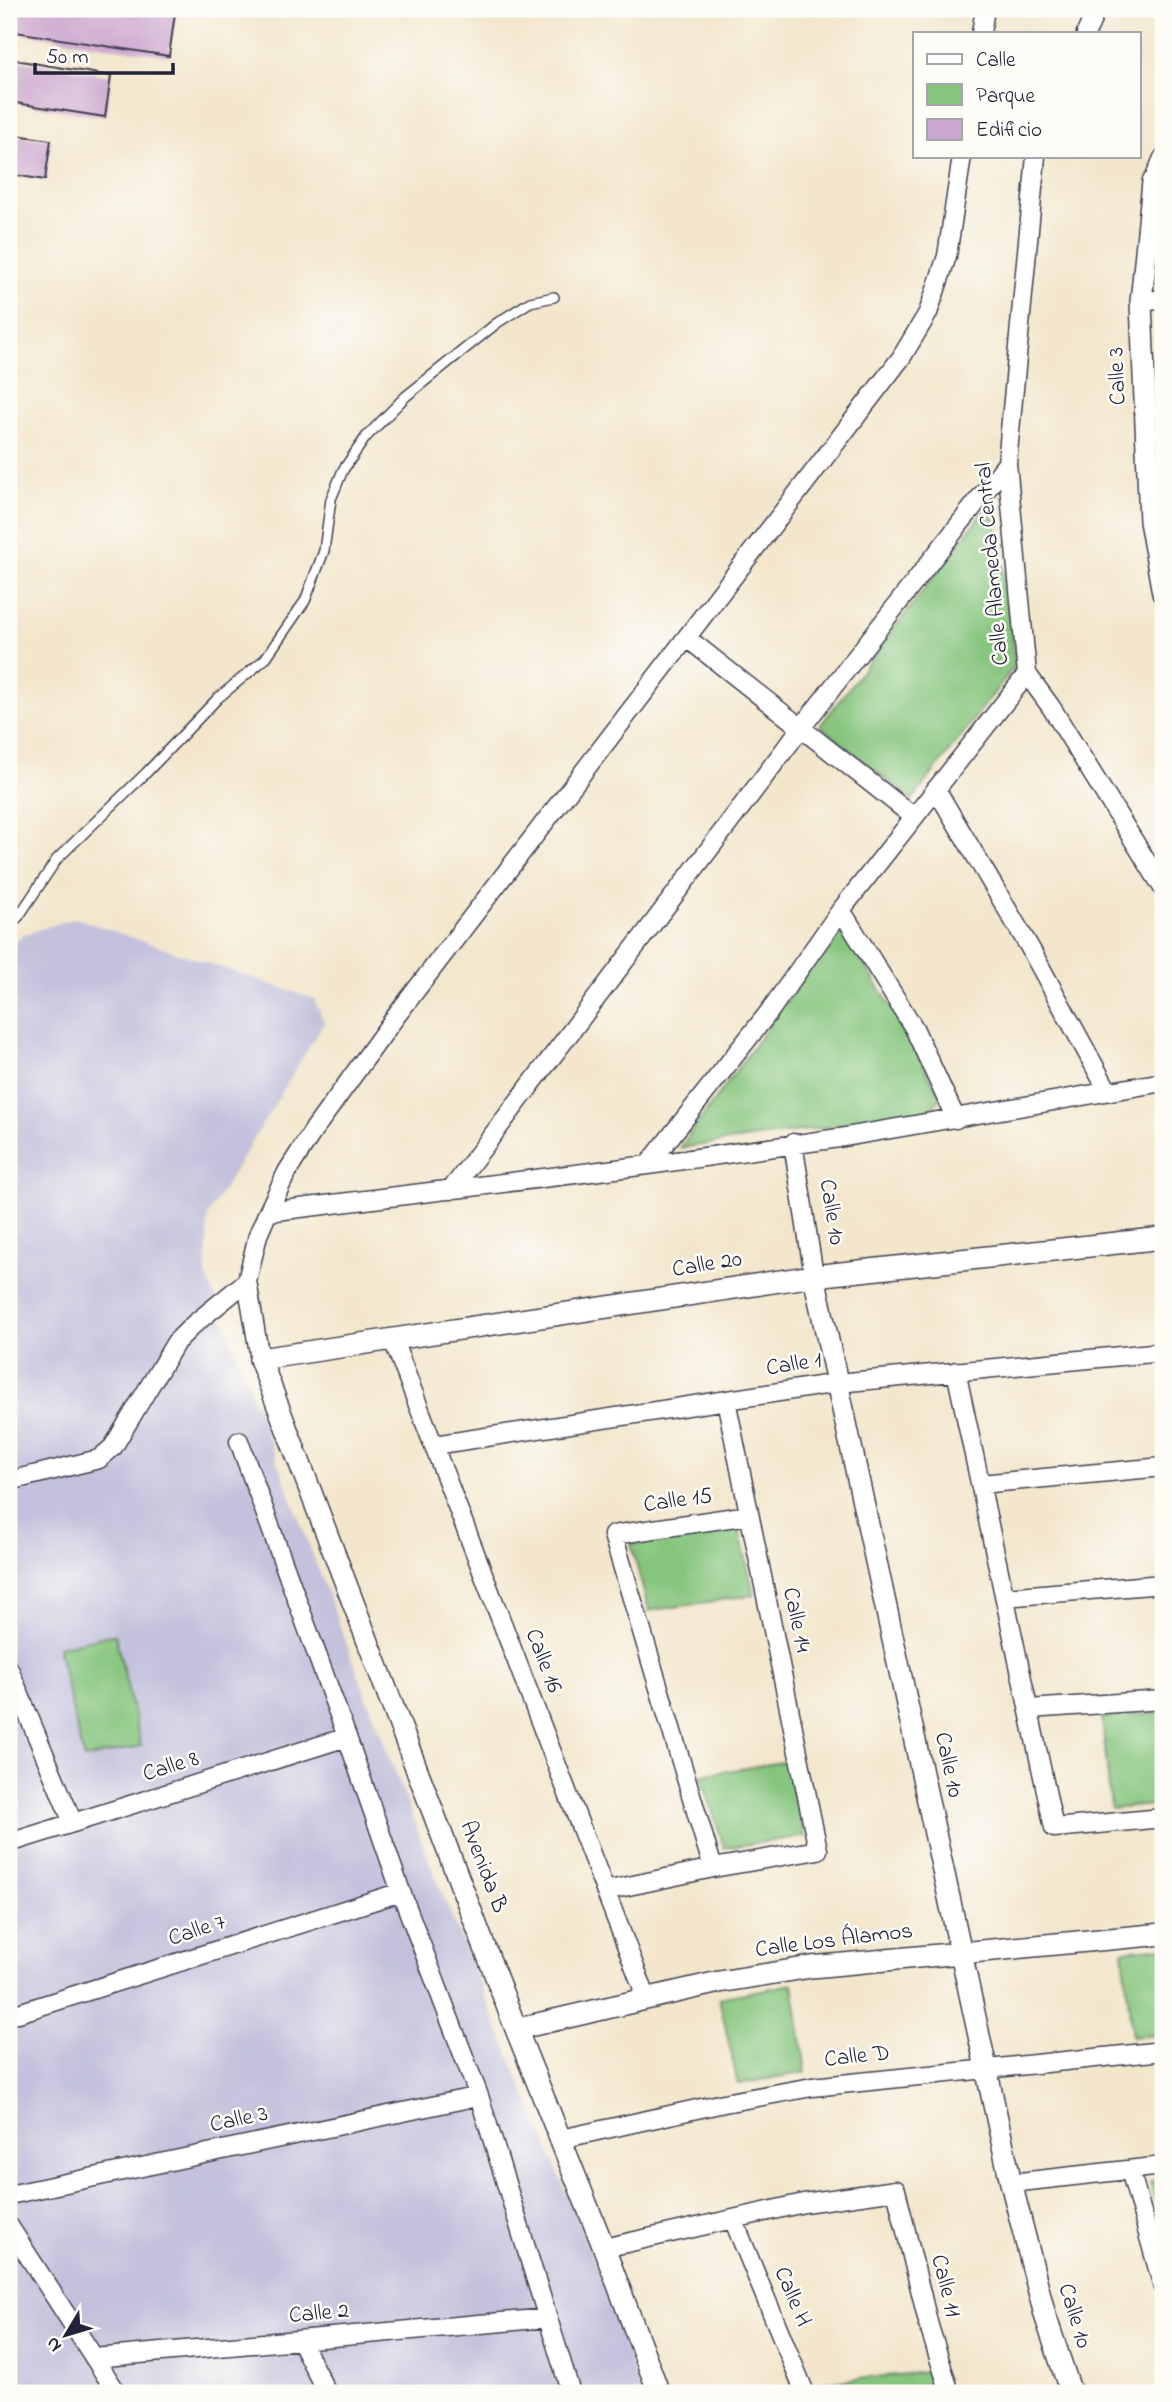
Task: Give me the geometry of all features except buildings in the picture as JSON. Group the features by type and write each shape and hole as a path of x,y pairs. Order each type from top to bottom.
{"street":[{"path":"981,32 985,9"},
{"path":"1086,32 1097,9"},
{"path":"260,1359 247,1281 258,1235 287,1172 396,1016 901,358 928,313 947,256 962,158"},
{"name":"Calle Alameda Central","path":"1036,158 1007,463 1027,674 1051,706 1163,888"},
{"name":"Calle 3","path":"1163,158 1141,302 1150,521 1163,593"},
{"path":"1141,302 1163,299"},
{"path":"451,1190 801,728 1007,463"},
{"path":"687,638 914,817"},
{"path":"648,1165 769,1012 841,910 1027,674"},
{"path":"936,789 1030,948 1108,1091"},
{"path":"841,910 914,1028 957,1119"},
{"path":"268,1212 648,1165 957,1119 1163,1082"},
{"name":"Calle 10","path":"793,1143 814,1276 1011,2183 1045,2315 1070,2393"},
{"name":"Calle 20","path":"260,1359 814,1276 1163,1238"},
{"path":"9,1481 99,1459 113,1447 182,1335 247,1281"},
{"name":"Calle 16","path":"393,1340 647,1999"},
{"name":"Calle 1","path":"434,1445 838,1383 1163,1352"},
{"name":"Avenida B","path":"260,1359 516,2029 659,2393"},
{"path":"956,1371 1054,1828 1163,1818"},
{"name":"Calle 14","path":"713,1868 818,1850 726,1400"},
{"path":"239,1441 401,1892 479,2096 571,2393"},
{"path":"980,1484 1163,1467"},
{"name":"Calle 15","path":"713,1868 614,1535 750,1516"},
{"path":"1004,1597 1163,1584"},
{"path":"9,1669 73,1823"},
{"path":"1028,1709 1163,1700"},
{"name":"Calle 8","path":"9,1843 347,1737"},
{"path":"605,1891 713,1868"},
{"name":"Calle 7","path":"9,2016 401,1892"},
{"name":"Calle Los Álamos","path":"516,2029 719,1982 811,1966 1163,1934"},
{"name":"Calle D","path":"561,2139 724,2103 812,2087 1163,2051"},
{"name":"Calle 3","path":"9,2195 479,2096"},
{"path":"1011,2183 1163,2166"},
{"path":"1130,2170 1162,2282"},
{"name":"Calle 11","path":"733,2220 804,2203 896,2190 929,2326 950,2393"},
{"path":"604,2248 733,2220"},
{"name":"Calle H","path":"733,2220 805,2393"},
{"path":"11,2234 117,2393"},
{"name":"Calle 2","path":"94,2358 548,2318"},
{"path":"300,2340 327,2393"}],"lane":[{"path":"9,927 57,859 146,773 218,698 265,659 305,601 324,551 331,499 343,470 366,437 405,397 497,323 530,302 554,298"}],"shaded area":[{"path":"75,918 314,999 324,1022 208,1215 206,1274 433,1871 600,2274 641,2393 9,2393 9,950 22,935"}],"green space":[{"path":"983,512 996,519 1016,664 912,800 820,726"},
{"path":"845,933 898,1018 941,1097 928,1113 680,1148 834,936"},
{"path":"739,1528 754,1595 649,1611 631,1544"},
{"path":"115,1634 141,1746 84,1759 58,1647"},
{"path":"1163,1713 1163,1804 1111,1809 1102,1717"},
{"path":"789,1761 805,1836 724,1848 701,1775"},
{"path":"1163,1947 1163,2034 1132,2037 1123,1951"},
{"path":"793,1984 806,2072 738,2084 719,1998"},
{"path":"1163,2180 1163,2236 1150,2182"},
{"path":"926,2372 933,2393 821,2393 817,2383"}]}
